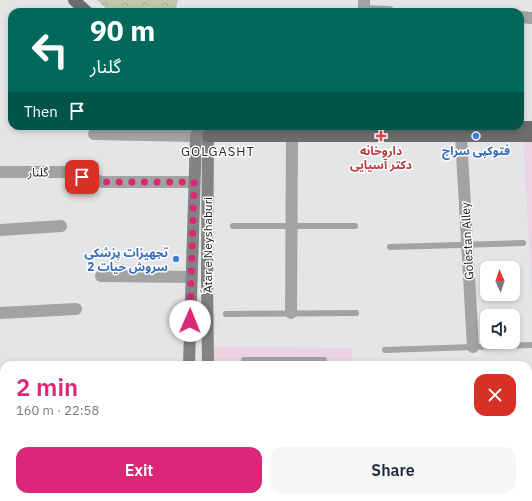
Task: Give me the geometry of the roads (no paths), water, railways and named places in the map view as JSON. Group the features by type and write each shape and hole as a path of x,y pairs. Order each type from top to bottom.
{"main road":[{"path":"74,0 82,8"},
{"path":"202,131 292,135 532,136"},
{"name":"ََAtar e Neyshaburi","path":"189,361 194,182 202,131"},
{"name":"ََAtar e Neyshaburi","path":"202,131 208,361"}],"street":[{"path":"94,134 202,131"},
{"path":"291,313 292,135"},
{"name":"Golestan Alley","path":"461,136 473,347"},
{"name":"گلنار","path":"0,172 69,172 103,182 194,182"},
{"path":"0,230 61,226"},
{"path":"101,276 191,277"},
{"path":"0,313 76,309"}],"lane":[{"path":"233,226 355,226"},
{"path":"390,247 524,243"},
{"path":"226,314 356,313"},
{"path":"385,350 532,344"},
{"path":"244,360 324,361"}],"place":[{"name":"داروخانه دکتر آسیایی","path":"381,136"},
{"name":"فتوکپی سراج","path":"476,136"},
{"name":"تجهیزات پزشکی سروش حیات 2","path":"176,259"}],"district":[{"name":"GOLGASHT","path":"218,151"}]}
